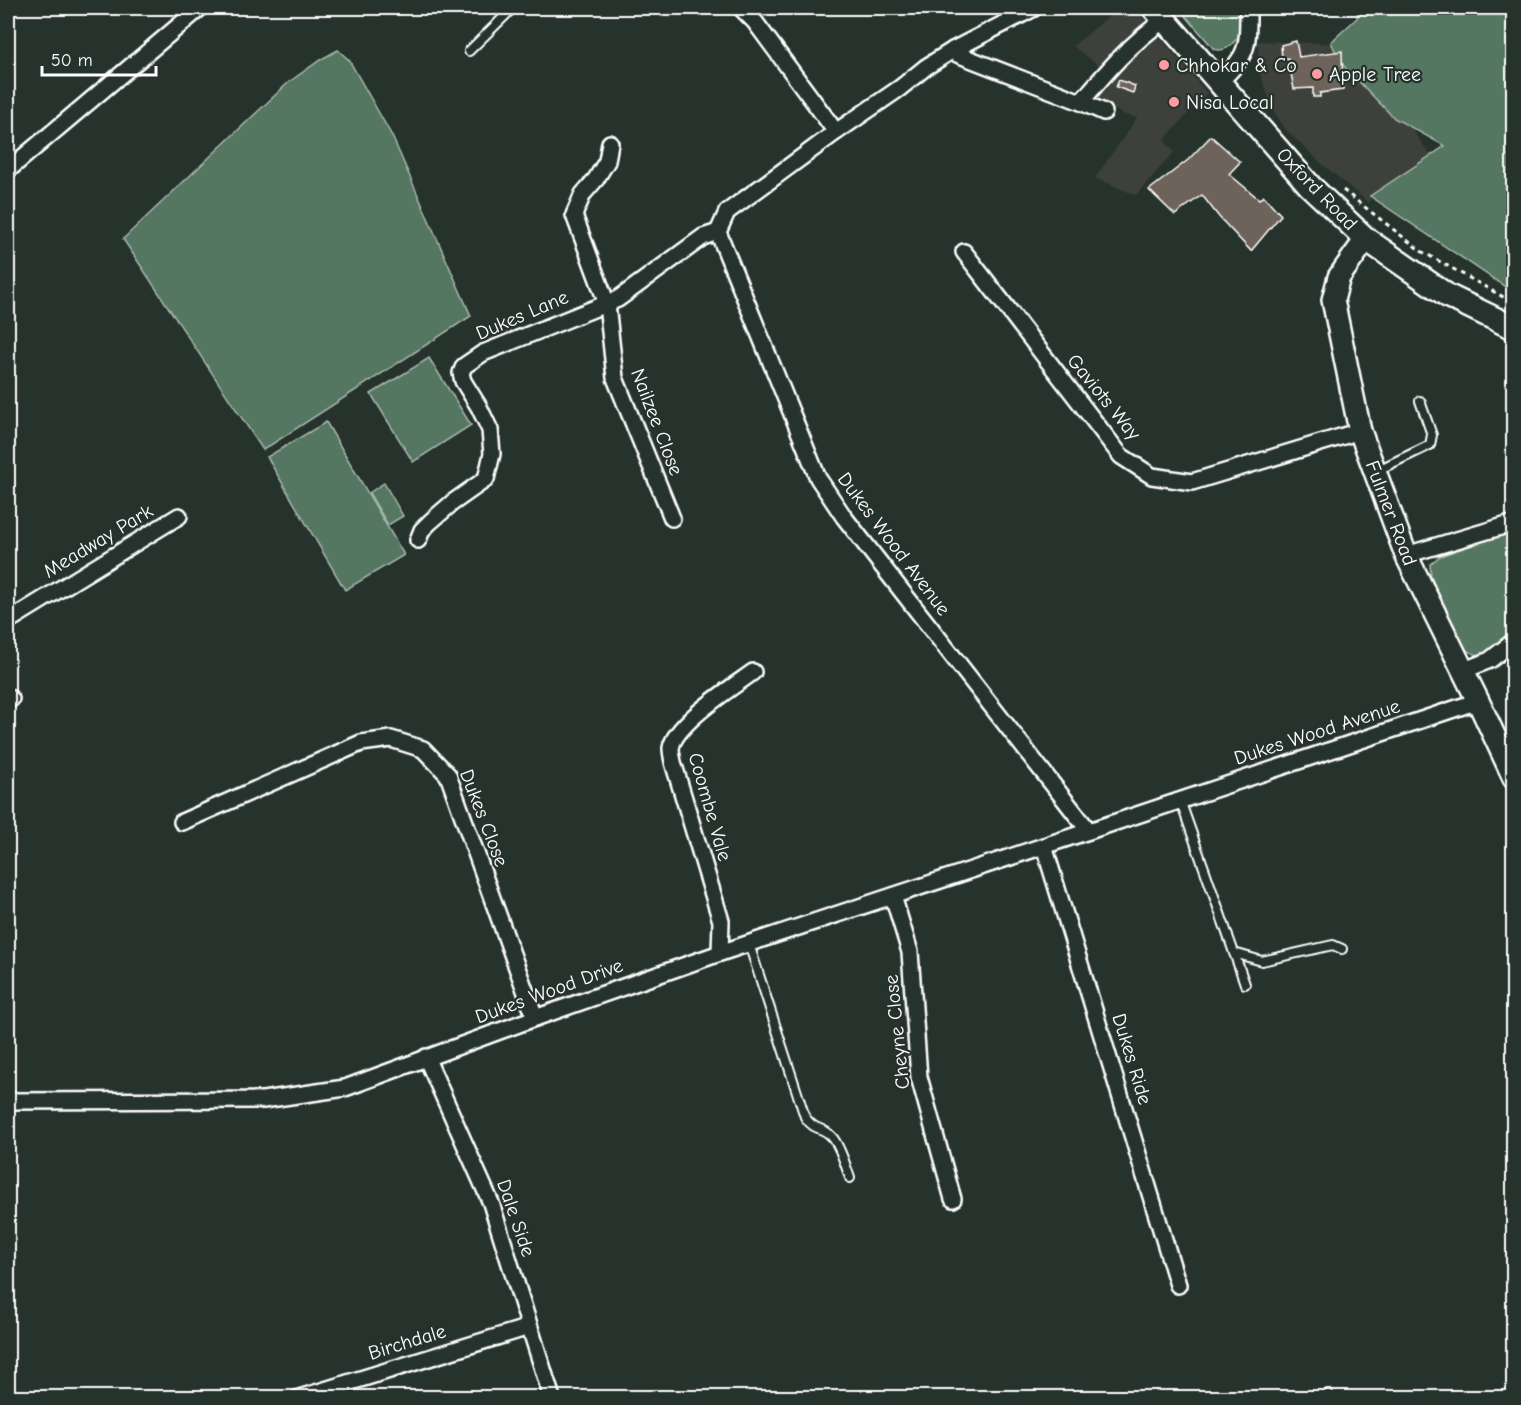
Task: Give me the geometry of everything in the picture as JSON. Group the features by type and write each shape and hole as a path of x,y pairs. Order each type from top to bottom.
{"main road":[{"name":"Oxford Road","path":"1159,14 1310,186 1366,239 1448,296 1514,328"}],"street":[{"path":"8,170 200,8"},
{"path":"741,8 755,22 836,132"},
{"path":"718,232 727,212 926,67 953,50 1034,8"},
{"path":"1219,82 1235,67 1248,43 1248,8"},
{"path":"1081,102 1122,54 1144,34 1159,14"},
{"path":"953,50 957,54 1104,112"},
{"name":"Nailzee Close","path":"610,143 607,161 583,194 574,215 607,304 615,378 672,518"},
{"name":"Dukes Lane","path":"418,540 422,530 430,522 486,479 490,467 492,444 490,430 463,381 461,373 464,366 483,353 618,299 703,237 718,232"},
{"name":"Dukes Wood Avenue","path":"718,232 818,478 844,517 1089,831 1478,700"},
{"name":"Fulmer Road","path":"1366,239 1339,276 1333,300 1360,431 1406,555 1514,778"},
{"name":"Gaviots Way","path":"964,252 1121,456 1152,476 1192,482 1360,431"},
{"name":"Meadway Park","path":"8,621 179,516"},
{"path":"1406,555 1514,523"},
{"path":"1462,671 1490,660 1514,640"},
{"name":"Coombe Vale","path":"720,953 721,921 673,762 671,747 692,718 753,672"},
{"name":"Dukes Close","path":"182,822 361,743 391,739 423,749 448,775 535,1018"},
{"name":"Dukes Wood Drive","path":"8,1101 263,1100 345,1088 720,953 1089,831"},
{"name":"Dukes Ride","path":"1044,846 1178,1285"},
{"name":"Cheyne Close","path":"893,896 910,952 919,1077 953,1198"},
{"name":"Dale Side","path":"426,1058 491,1203 552,1398"},
{"name":"Birchdale","path":"298,1398 529,1327"}],"lane":[{"path":"469,51 513,8"},
{"path":"1374,471 1430,445 1432,435 1420,401"},
{"path":"1180,800 1245,984"},
{"path":"749,944 805,1117 811,1126 833,1137 850,1178"},
{"path":"1234,953 1262,961 1333,945 1342,949"}],"path":[{"path":"1341,188 1421,251 1514,303"}],"shaded area":[{"path":"1119,8 1135,8 1207,93 1164,140 1174,152 1136,195 1095,178 1137,118 1123,114 1082,93 1105,70 1073,46"},
{"path":"1258,41 1345,44 1356,52 1434,160 1370,199 1369,203 1286,130 1275,113 1259,72"}],"green space":[{"path":"1179,8 1240,8 1241,34 1223,50 1214,49"},
{"path":"1358,8 1513,8 1513,292 1370,196 1445,146 1394,118 1341,63 1331,42 1357,18"},
{"path":"338,50 349,60 392,136 471,316 263,450 123,239 289,82"},
{"path":"429,358 471,425 413,462 371,394"},
{"path":"326,422 404,555 345,590 267,457"},
{"path":"384,483 403,516 388,525 369,493"},
{"path":"1513,531 1513,630 1480,656 1462,649 1431,577 1430,564 1440,556"}],"building":[{"name":"Apple Tree","path":"1296,41 1299,57 1342,51 1343,90 1320,93 1320,97 1313,97 1313,88 1294,89 1288,58 1282,59 1281,45"},
{"path":"1119,80 1135,86 1133,93 1116,87"},
{"path":"1211,136 1240,162 1229,174 1259,199 1264,196 1281,215 1251,251 1202,195 1175,215 1149,190 1188,160"}],"place":[{"name":"Chhokar & Co","path":"1164,65"},
{"name":"Apple Tree","path":"1317,74"},
{"name":"Nisa Local","path":"1174,102"}]}
